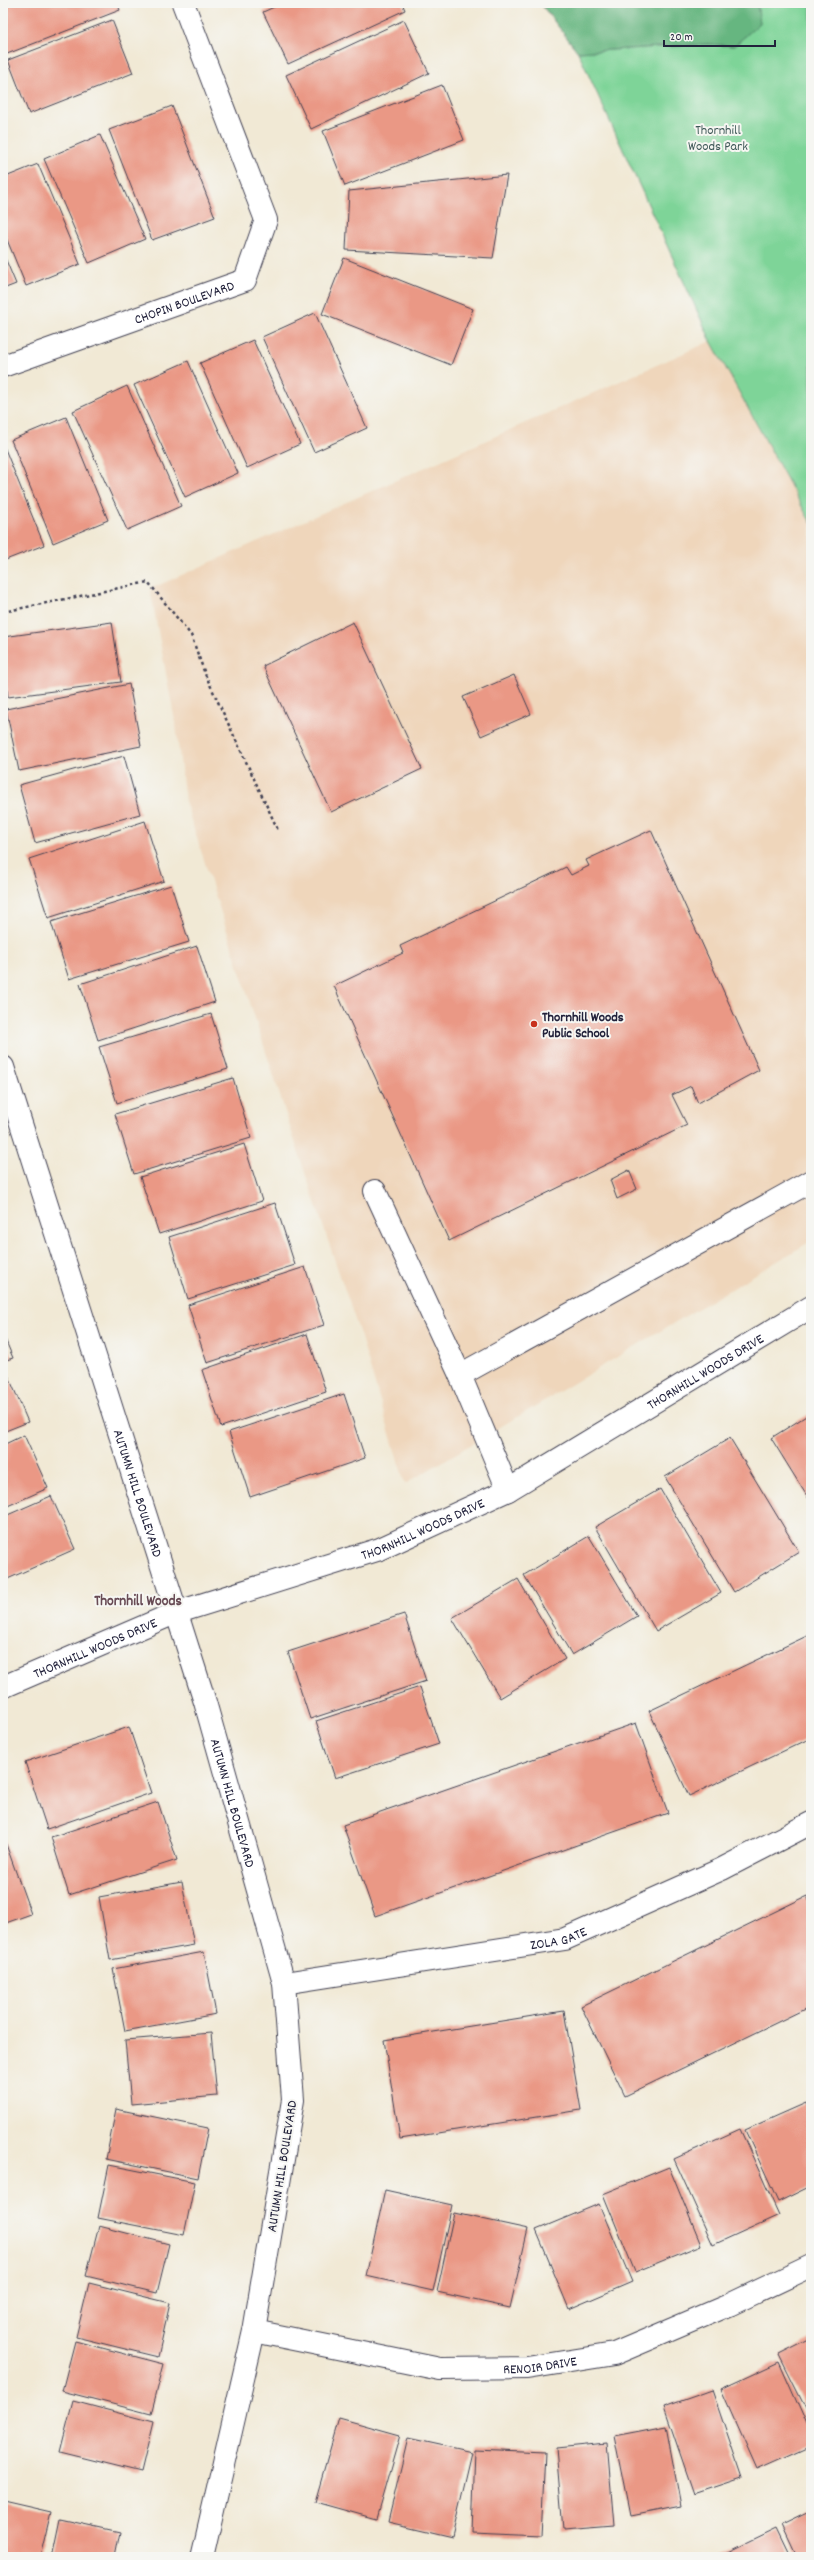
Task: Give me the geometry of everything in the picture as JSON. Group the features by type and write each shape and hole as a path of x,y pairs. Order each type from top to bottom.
{"street":[{"name":"CHOPIN BOULEVARD","path":"3,366 245,280 266,220 183,3"},
{"name":"AUTUMN HILL BOULEVARD","path":"3,1066 175,1613 205,1702 284,1983 293,2100 254,2331 202,2557"},
{"path":"460,1375 811,1181"},
{"path":"374,1191 460,1375 508,1490"},
{"name":"THORNHILL WOODS DRIVE","path":"3,1687 175,1613 380,1549 508,1490 811,1307"},
{"name":"ZOLA GATE","path":"284,1983 565,1939 722,1869 811,1823"},
{"name":"RENOIR DRIVE","path":"254,2331 440,2369 527,2368 614,2354 729,2305 811,2266"}],"path":[{"path":"3,612 148,582 191,635 205,674 278,830"}],"shaded area":[{"name":"Thornhill Woods Public School","path":"711,341 811,523 811,1241 405,1484 360,1334 305,1173 185,801 176,726 150,589"}],"green space":[{"path":"540,3 757,3 760,23 734,46 708,44 578,52"},
{"name":"Thornhill Woods Park","path":"757,3 811,3 811,523 711,341 578,52 708,44 734,46 760,23"}],"building":[{"path":"3,3 117,3 120,10 7,54 3,44"},
{"path":"283,3 402,3 405,10 288,64 263,12"},
{"path":"112,20 133,73 29,114 8,60"},
{"path":"404,20 429,73 311,129 286,75"},
{"path":"442,85 464,140 345,186 323,131"},
{"path":"172,106 215,217 152,240 109,130"},
{"path":"100,135 145,239 89,263 44,159"},
{"path":"38,164 80,264 26,286 3,230 3,178"},
{"path":"507,175 493,258 346,250 349,191"},
{"path":"3,253 16,284 3,289"},
{"path":"344,258 473,309 451,365 322,314"},
{"path":"315,313 367,428 314,452 262,337"},
{"path":"253,340 300,444 247,468 200,363"},
{"path":"188,361 238,473 185,497 134,385"},
{"path":"127,386 181,506 127,530 73,411"},
{"path":"66,417 108,520 53,543 11,440"},
{"path":"3,444 44,545 3,561"},
{"path":"112,622 121,682 8,697 3,658 3,637"},
{"path":"353,622 422,769 331,812 263,666"},
{"path":"514,675 531,714 481,736 463,697"},
{"path":"129,684 141,746 19,771 6,709"},
{"path":"124,756 140,814 35,843 19,785"},
{"path":"145,821 164,881 48,918 29,859"},
{"path":"651,830 759,1070 698,1103 691,1086 672,1095 687,1125 449,1241 334,986 403,953 400,946 566,867 571,875 589,866 586,860"},
{"path":"171,885 189,942 69,979 51,922"},
{"path":"197,946 215,1002 98,1040 80,984"},
{"path":"211,1014 228,1069 117,1103 99,1047"},
{"path":"233,1078 251,1138 134,1174 115,1114"},
{"path":"244,1144 262,1201 159,1234 140,1177"},
{"path":"629,1170 637,1189 617,1199 610,1180"},
{"path":"275,1203 295,1265 188,1299 169,1237"},
{"path":"305,1267 324,1325 207,1363 188,1305"},
{"path":"3,1334 13,1358 3,1361"},
{"path":"307,1334 326,1392 221,1427 202,1370"},
{"path":"5,1368 28,1422 3,1432 3,1369"},
{"path":"344,1394 365,1458 250,1497 229,1432"},
{"path":"811,1413 811,1500 810,1501 771,1438"},
{"path":"24,1435 48,1488 3,1508 3,1445"},
{"path":"730,1438 799,1552 734,1592 665,1477"},
{"path":"660,1489 721,1593 656,1631 595,1527"},
{"path":"51,1496 75,1549 3,1581 3,1517"},
{"path":"589,1536 637,1616 572,1655 524,1575"},
{"path":"518,1579 565,1659 500,1698 452,1618"},
{"path":"404,1614 426,1681 310,1719 288,1652"},
{"path":"811,1634 811,1738 689,1796 649,1711"},
{"path":"420,1687 439,1744 335,1778 316,1721"},
{"path":"636,1723 668,1813 375,1916 343,1825"},
{"path":"129,1727 151,1793 47,1829 25,1762"},
{"path":"158,1802 177,1860 69,1895 51,1837"},
{"path":"3,1836 31,1914 3,1924"},
{"path":"182,1882 194,1945 110,1960 99,1897"},
{"path":"807,1896 811,1905 811,2006 625,2096 581,2006"},
{"path":"204,1952 216,2014 125,2031 113,1969"},
{"path":"564,2011 581,2110 400,2139 384,2040"},
{"path":"211,2033 217,2096 131,2104 125,2040"},
{"path":"806,2103 811,2114 811,2186 778,2202 745,2130"},
{"path":"116,2109 208,2128 198,2178 106,2159"},
{"path":"740,2129 779,2215 713,2245 674,2159"},
{"path":"109,2165 195,2182 184,2235 98,2218"},
{"path":"669,2167 701,2245 635,2272 603,2194"},
{"path":"385,2190 452,2205 433,2291 366,2276"},
{"path":"599,2204 632,2282 569,2309 536,2230"},
{"path":"454,2213 528,2229 510,2308 437,2292"},
{"path":"99,2226 169,2244 157,2293 86,2276"},
{"path":"89,2283 170,2303 158,2357 76,2337"},
{"path":"811,2339 811,2419 779,2355"},
{"path":"75,2341 164,2364 151,2414 62,2391"},
{"path":"779,2362 811,2434 811,2446 757,2470 721,2389"},
{"path":"712,2390 742,2478 694,2494 664,2407"},
{"path":"73,2401 153,2422 141,2472 60,2452"},
{"path":"339,2418 400,2435 376,2519 315,2502"},
{"path":"666,2426 681,2506 630,2516 614,2436"},
{"path":"408,2438 472,2452 452,2537 388,2522"},
{"path":"607,2443 614,2526 563,2530 556,2448"},
{"path":"475,2449 545,2452 541,2537 472,2534"},
{"path":"3,2501 51,2512 40,2557 3,2557"},
{"path":"811,2511 811,2557 797,2557 782,2525"},
{"path":"60,2519 120,2532 115,2557 52,2557"},
{"path":"776,2528 790,2557 716,2557"}],"place":[{"name":"Thornhill Woods Public School","path":"534,1024"}],"district":[{"name":"Thornhill Woods","path":"138,1600"}]}
